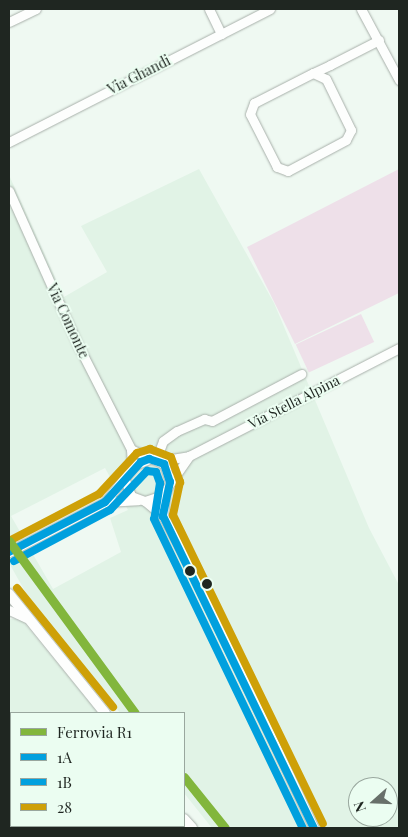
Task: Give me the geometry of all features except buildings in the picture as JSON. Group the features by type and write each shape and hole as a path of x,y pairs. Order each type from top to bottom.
{"main road":[{"path":"9,594 105,712"}],"street":[{"path":"9,22 36,9"},
{"path":"209,9 220,34"},
{"name":"Via Ghandi","path":"9,142 270,9"},
{"path":"361,9 399,80"},
{"path":"313,73 326,79 350,130 346,140 288,171 277,168 250,114 254,103 313,73 330,65 379,40"},
{"path":"326,79 330,65"},
{"name":"Via Comonte","path":"9,191 78,345 131,449"},
{"name":"Via Stella Alpina","path":"155,460 189,456 399,348"},
{"path":"155,460 162,441 177,431 204,419 212,421 301,374"},
{"path":"9,552 105,502 125,480 132,468 131,449 167,468 170,482 165,494 163,516"},
{"name":"Via Stella Alpina","path":"170,482 189,456"},
{"path":"132,468 155,460"},
{"path":"125,480 128,491 163,516 314,828"},
{"path":"105,502 142,501 165,494"},
{"path":"9,610 29,619"}],"shaded area":[{"path":"199,169 274,303 369,528 399,585 399,828 212,828 185,794 185,712 119,712 30,600 9,563 9,175 64,297 107,272 81,226","holes":["105,468 128,510 110,518 121,552 53,589 11,516"]},
{"path":"399,169 399,293 295,344 247,247"},
{"path":"361,314 374,342 309,373 296,344"},
{"path":"9,619 21,619 97,712 10,712 10,827 189,828 9,828"}],"rail line":[{"name":"R1","path":"9,541 134,712"},
{"name":"R1","path":"185,778 225,828"}],"transit line":[{"name":"28","path":"9,541 99,494 137,453 150,449 171,457 180,482 173,515 323,824"},
{"name":"1A","path":"9,552 105,502 141,462 149,459 164,464 170,482 163,516 314,828"},
{"name":"1B","path":"14,561 110,510 147,471 156,472 160,483 154,519 303,828"},
{"name":"28","path":"17,588 113,707"}]}
